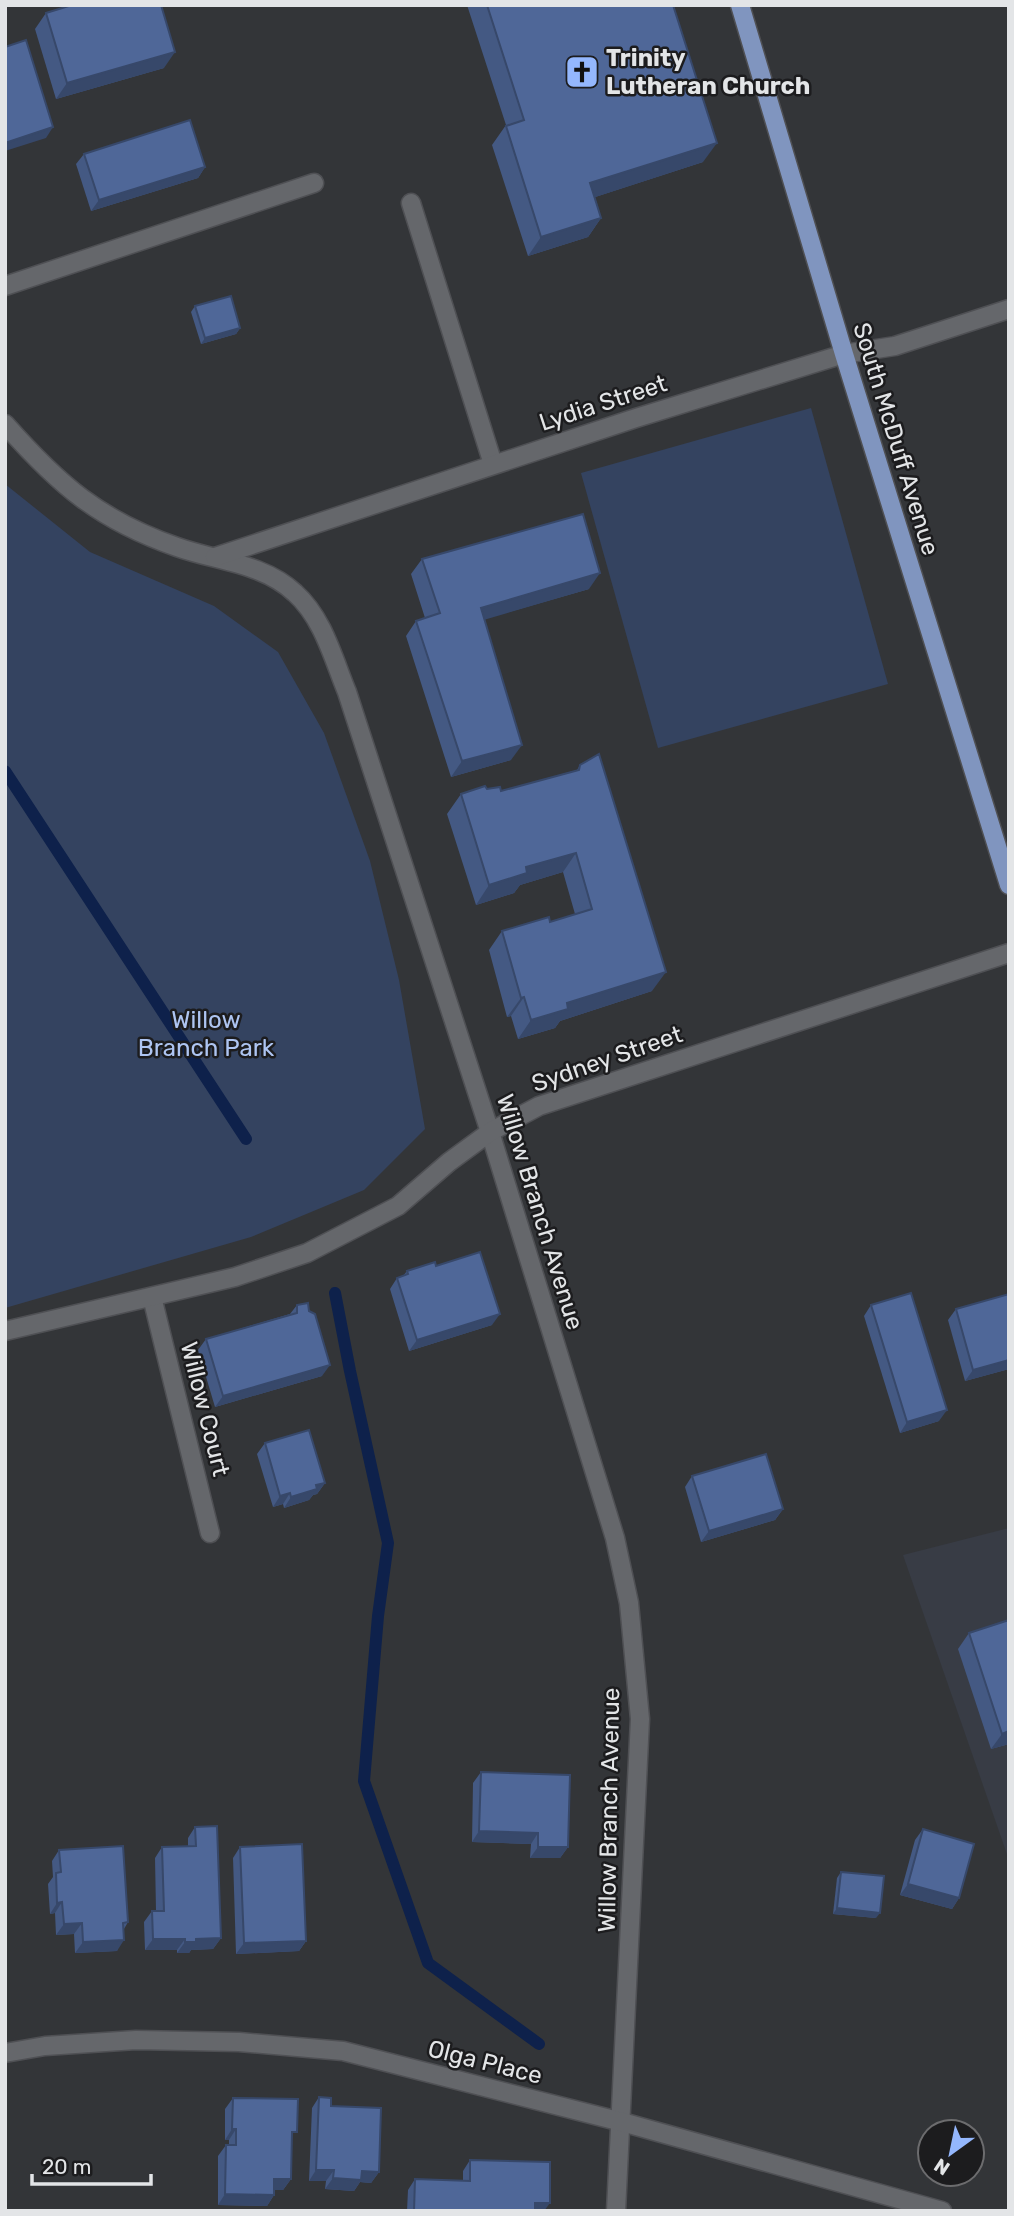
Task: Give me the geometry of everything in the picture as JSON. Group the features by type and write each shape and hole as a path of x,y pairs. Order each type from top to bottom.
{"main road":[{"name":"South McDuff Avenue","path":"740,5 844,354 1009,885"}],"street":[{"path":"5,286 314,183"},
{"path":"411,203 493,464"},
{"name":"Lydia Street","path":"215,557 493,464 844,354 895,346 1009,309"},
{"name":"Willow Branch Avenue","path":"5,424 42,466 82,501 131,529 179,548 272,576 296,594 320,625 347,692 490,1132 615,1538 629,1603 640,1719 616,2211"},
{"name":"Sydney Street","path":"5,1331 235,1277 307,1253 398,1206 449,1162 490,1132 539,1106 1009,953"},
{"name":"Willow Court","path":"152,1297 210,1533"},
{"name":"Olga Place","path":"5,2053 45,2046 136,2040 239,2042 343,2051 622,2122 942,2211"}],"shaded area":[{"path":"1009,1528 1009,1860 903,1555"}],"green space":[{"path":"811,408 888,684 658,748 581,473"},
{"name":"Willow Branch Park","path":"5,484 90,552 214,606 278,652 324,733 370,861 399,980 425,1129 364,1190 251,1237 5,1308"}],"building":[{"path":"72,5 161,5 175,52 67,83 46,13"},
{"name":"Trinity Lutheran Church","path":"487,5 673,5 717,143 590,183 601,218 541,237 506,126 524,120"},
{"path":"26,40 53,127 5,143 5,47"},
{"path":"190,120 205,167 99,200 84,154"},
{"path":"231,296 240,328 205,338 195,306"},
{"path":"583,514 600,573 481,608 522,745 462,761 416,621 440,613 422,559"},
{"path":"599,754 666,972 567,1003 568,1009 531,1020 524,997 521,998 502,931 549,917 550,922 592,909 576,853 526,867 527,873 489,885 461,794 485,786 487,789 500,787 501,791 579,770 580,765"},
{"path":"480,1252 500,1314 417,1340 397,1278 408,1274 407,1271 435,1262 436,1266"},
{"path":"911,1293 947,1410 907,1422 871,1305"},
{"path":"1009,1294 1009,1360 973,1370 956,1309"},
{"path":"308,1303 309,1311 315,1314 330,1365 223,1396 206,1339 297,1313 297,1305"},
{"path":"309,1430 325,1483 316,1485 317,1489 291,1497 290,1493 280,1496 265,1443"},
{"path":"766,1454 783,1509 709,1531 692,1476"},
{"path":"1009,1620 1009,1731 1002,1734 969,1633"},
{"path":"481,1772 570,1775 568,1847 538,1847 538,1833 479,1831"},
{"path":"217,1826 221,1938 196,1939 196,1942 185,1942 185,1939 153,1939 152,1911 164,1911 162,1847 196,1846 195,1827"},
{"path":"923,1829 974,1844 959,1898 908,1884"},
{"path":"302,1844 306,1941 244,1943 240,1847"},
{"path":"123,1846 128,1922 123,1923 124,1940 83,1942 82,1923 64,1924 62,1902 57,1903 56,1873 61,1872 59,1850"},
{"path":"841,1872 884,1876 880,1913 837,1908"},
{"path":"319,2097 331,2098 331,2106 381,2108 379,2172 362,2171 361,2180 333,2178 334,2170 316,2170"},
{"path":"233,2098 298,2099 297,2132 292,2132 291,2179 274,2179 274,2195 225,2194 226,2145 236,2145 236,2129 232,2129"},
{"path":"470,2160 550,2162 550,2203 535,2203 535,2211 414,2211 415,2179 470,2181"}],"waterway":[{"path":"5,771 246,1139"},
{"path":"335,1293 388,1543 378,1616 364,1781 428,1963 539,2044"}],"place":[{"name":"Trinity Lutheran Church","path":"582,72"}]}
